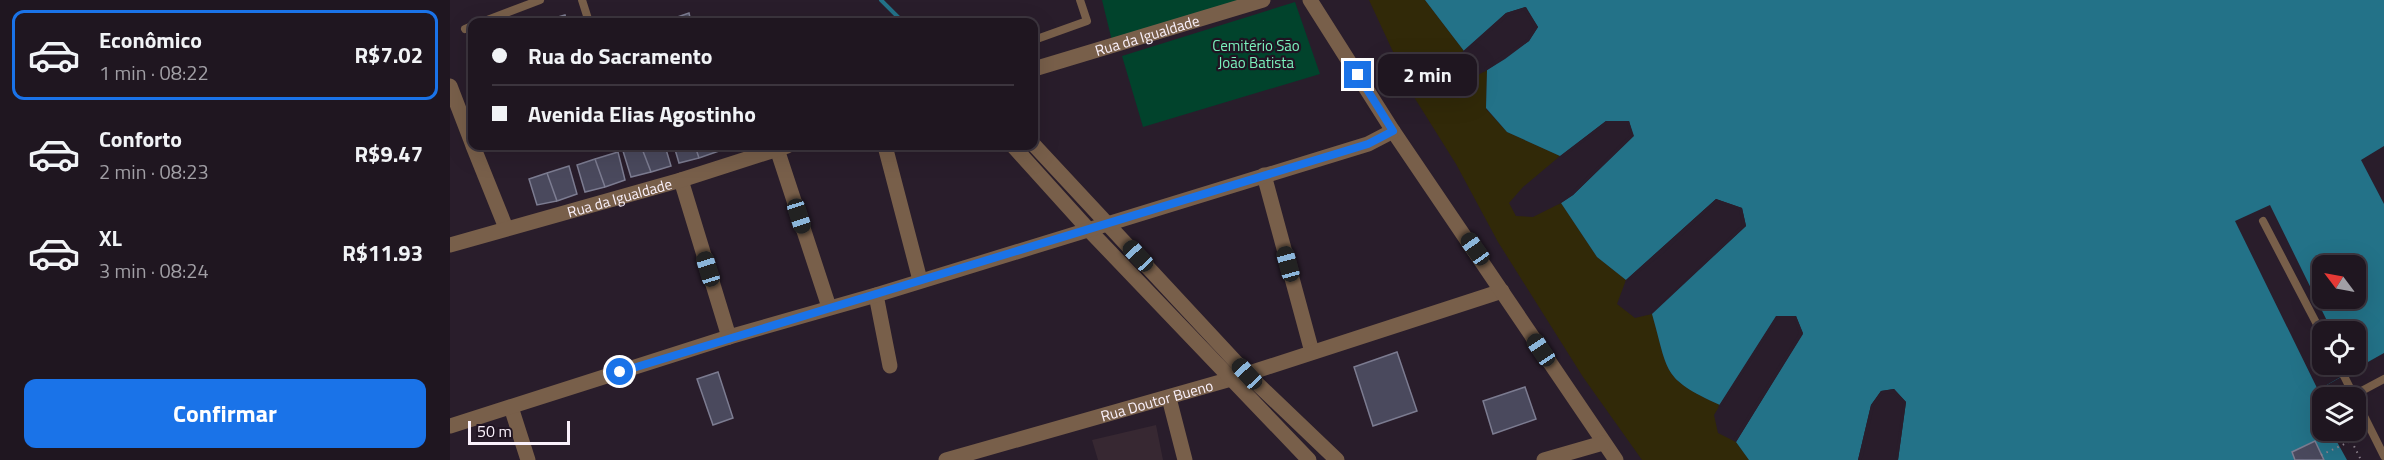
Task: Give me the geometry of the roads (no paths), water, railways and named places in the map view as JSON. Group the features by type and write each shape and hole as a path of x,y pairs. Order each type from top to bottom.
{"street":[{"name":"Rua da Igualdade","path":"1038,68 1263,0"},
{"path":"1310,0 1393,131 1616,460"},
{"path":"451,90 468,132"},
{"path":"450,426 729,337 876,295 1107,222 1368,144 1393,131"},
{"path":"1038,149 1247,374 1336,460"},
{"path":"475,150 506,228"},
{"name":"Rua da Igualdade","path":"450,245 681,180 773,150"},
{"path":"783,150 829,307"},
{"path":"886,150 920,280"},
{"path":"1017,150 1088,229 1309,460"},
{"path":"1264,175 1312,352"},
{"path":"681,180 729,337"},
{"name":"Rua Doutor Bueno","path":"946,460 1231,380 1502,291"},
{"path":"876,295 890,366"},
{"path":"1168,398 1185,460"},
{"path":"511,407 528,460"},
{"path":"1544,460 1603,443"}],"lane":[{"path":"493,18 540,0"},
{"path":"582,0 589,18"},
{"path":"1038,39 1087,21 1080,0"},
{"path":"2263,221 2315,321"},
{"path":"2366,390 2384,379"},
{"path":"2366,421 2384,456"}],"water":[{"path":"1425,0 2384,0 2384,353 2366,363 2366,321 2312,321 2312,375 2345,375 2323,387 2312,387 2312,441 2337,441 2347,460 1898,460 1906,402 1894,389 1881,391 1871,405 1858,460 1749,460 1736,442 1803,334 1796,316 1776,317 1720,405 1687,388 1670,372 1665,362 1652,314 1746,226 1742,208 1716,199 1626,280 1597,257 1561,203 1573,195 1633,136 1629,121 1606,121 1560,156 1507,132 1486,108 1487,70 1529,41 1538,27 1526,7 1506,13 1464,51"}],"waterway":[{"path":"881,0 899,18"}],"park label":[{"name":"Cemitério São João Batista","path":"1256,54"}]}
